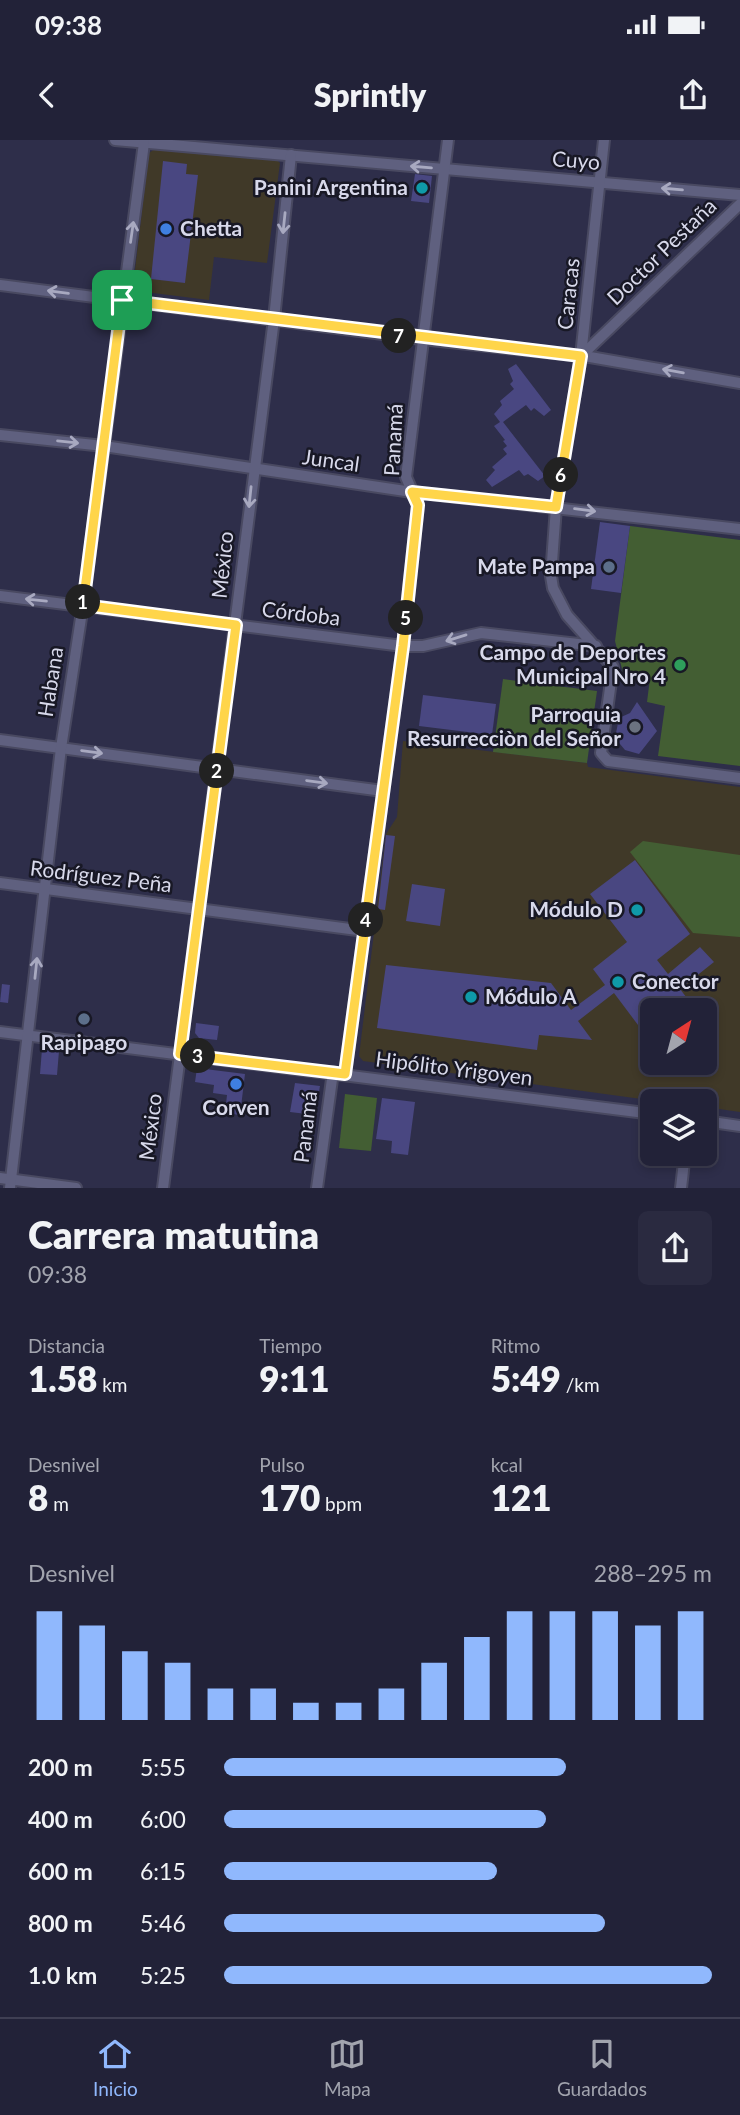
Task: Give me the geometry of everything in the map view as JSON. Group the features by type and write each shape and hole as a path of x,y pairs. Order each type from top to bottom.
{"street":[{"name":"Cuyo","path":"115,140 740,195"},
{"name":"Panamá","path":"345,1074 403,646 418,505 407,477 448,140"},
{"name":"Caracas","path":"604,140 581,356 556,507 553,588 567,615 613,667 601,752 608,761 740,778"},
{"name":"Habana","path":"7,1182 29,1035 61,748 83,605 145,143"},
{"name":"México","path":"163,1188 274,319 291,155"},
{"name":"Doctor Pestaña","path":"581,356 740,204"},
{"path":"0,285 422,339 581,356 740,383"},
{"name":"Juncal","path":"0,435 104,446 412,492 740,529"},
{"name":"Córdoba","path":"0,596 403,646 423,646 463,635 481,634 596,646"},
{"path":"0,740 383,791"},
{"name":"Rodríguez Peña","path":"0,883 365,930"},
{"name":"Hipólito Yrigoyen","path":"0,1032 640,1112"},
{"name":"Panamá","path":"317,1188 333,1072"},
{"path":"717,1123 740,1126"},
{"path":"681,1188 684,1166"},
{"path":"7,1182 76,1188"}],"shaded area":[{"path":"156,148 275,158 280,163 267,263 214,257 209,300 137,291 133,286 149,153"},
{"path":"403,741 587,763 588,767 740,787 740,1112 717,1109 717,1089 640,1089 640,1099 363,1061 359,1056 386,834 397,817"}],"green space":[{"name":"Campo de Deportes Municipal Nro 4","path":"630,526 740,540 740,766 658,756 665,706 647,702 650,678 623,673 615,641"},
{"path":"503,679 597,691 587,763 493,752"},
{"path":"643,841 740,855 740,937 693,933 630,852"},
{"path":"345,1094 377,1098 371,1151 339,1148"}],"building":[{"path":"163,161 187,164 186,174 198,175 185,283 151,279"},
{"name":"Panini Argentina","path":"415,174 432,176 429,203 411,201"},
{"path":"516,364 551,410 544,416 534,408 531,411 526,405 503,422 545,476 538,481 528,474 524,476 519,470 492,487 486,480 495,470 492,467 507,454 503,449 507,446 503,441 505,440 494,426 500,422 494,414 502,405 500,401 514,389 510,384 513,381 508,369"},
{"name":"Mate Pampa","path":"600,522 630,526 621,593 591,589"},
{"path":"423,695 496,704 492,735 419,726"},
{"name":"Parroquia Resurrecciòn del Señor","path":"637,702 657,731 639,754 625,750 615,738 619,718 630,713"},
{"path":"386,835 395,836 385,910 378,909"},
{"path":"635,860 690,934 657,960 668,974 700,947 714,962 680,989 687,998 640,998 640,1028 614,993 578,1021 592,1040 539,1035 537,1050 377,1028 386,965 551,983 571,1010 605,985 593,969 627,942 590,894"},
{"path":"412,884 445,889 440,926 406,921"},
{"path":"2,984 10,985 8,1003 0,1002"},
{"path":"196,1023 219,1026 217,1040 199,1038 195,1033"},
{"path":"42,1049 59,1051 57,1075 40,1074"},
{"path":"197,1068 245,1074 240,1115 225,1113 227,1095 213,1093 214,1085 195,1082"},
{"path":"295,1083 320,1086 315,1115 290,1112"},
{"path":"382,1098 415,1102 408,1155 391,1153 392,1141 376,1139"}],"place":[{"name":"Panini Argentina","path":"422,188"},
{"name":"Chetta","path":"166,229"},
{"name":"Mate Pampa","path":"609,567"},
{"name":"Campo de Deportes Municipal Nro 4","path":"680,665"},
{"name":"Parroquia Resurrecciòn del Señor","path":"635,727"},
{"name":"Módulo D","path":"637,910"},
{"name":"Conector","path":"618,982"},
{"name":"Módulo A","path":"471,997"},
{"name":"Rapipago","path":"84,1019"},
{"name":"Corven","path":"236,1084"}],"route":[{"path":"122,300 422,339 581,356 556,507 412,492 418,505 403,646 345,1074 180,1054 236,625 83,605 122,300"}]}
